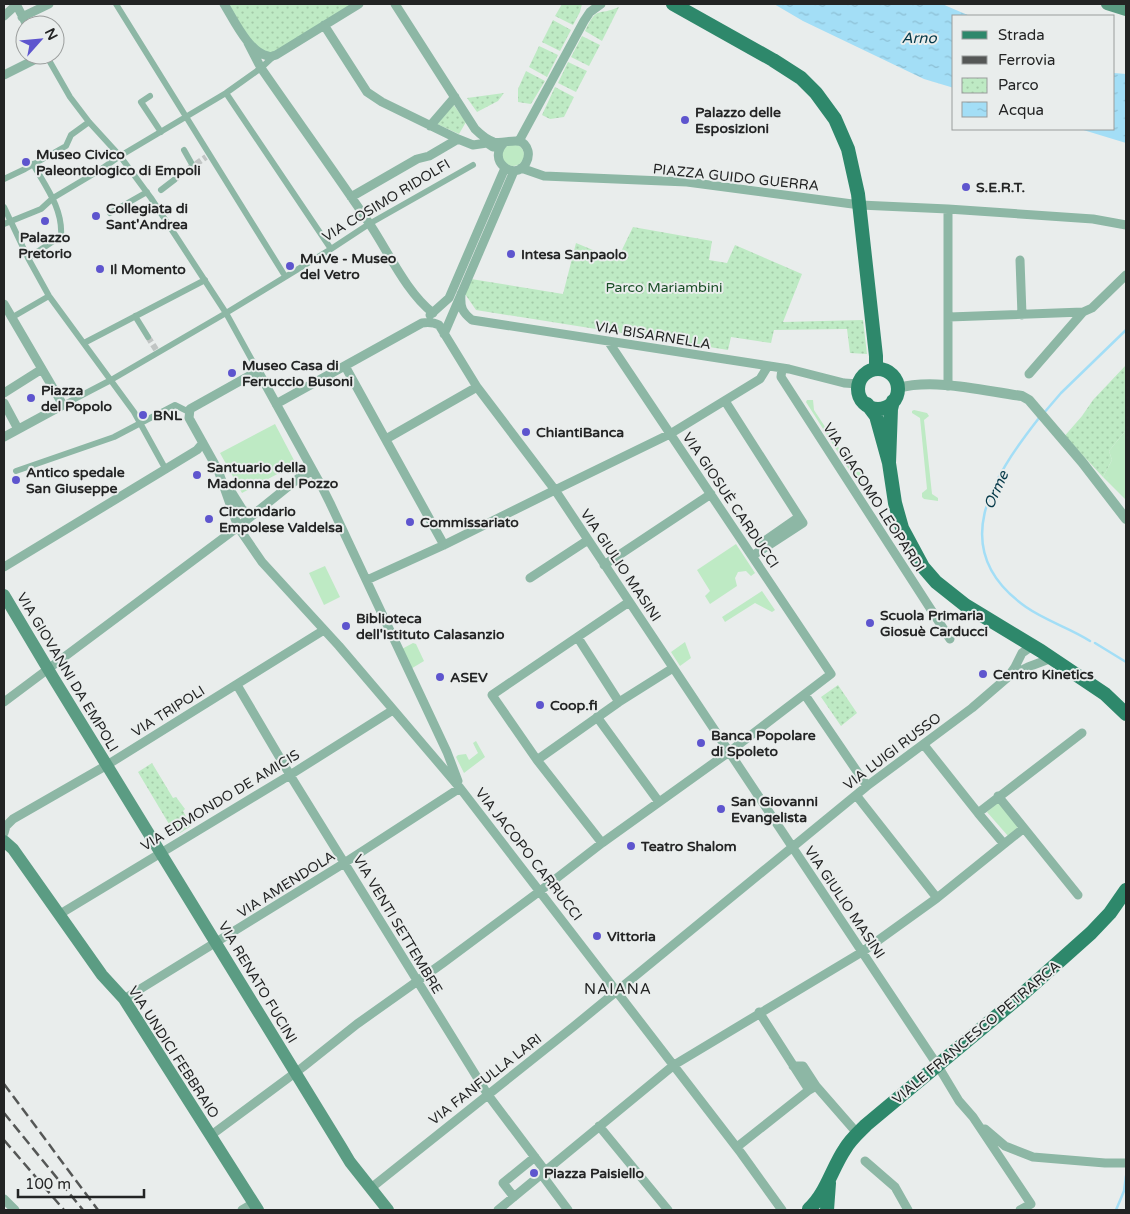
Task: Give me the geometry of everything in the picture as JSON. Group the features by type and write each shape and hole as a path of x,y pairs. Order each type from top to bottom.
{"main road":[{"path":"673,4 773,60 801,78 816,93 835,119 848,149 855,172 876,369"},
{"path":"1107,4 1126,10"},
{"path":"889,464 891,409 896,395 896,380 884,370 876,369 867,372 860,380 859,394 876,416 879,423 902,528 923,567 936,582 964,605 1042,652 1105,694 1126,714"},
{"path":"866,404 882,408 896,395"},
{"name":"VIA GIOVANNI DA EMPOLI","path":"4,594 48,670 107,765"},
{"name":"VIA RENATO FUCINI","path":"107,765 350,1162 388,1210"},
{"name":"VIA UNDICI FEBBRAIO","path":"4,841 13,849 102,975 124,999 256,1207"},
{"name":"VIALE FRANCESCO PETRARCA","path":"811,1210 844,1149 857,1134 1021,996 1091,933 1110,913 1126,890"},
{"name":"VIALE FRANCESCO PETRARCA","path":"827,1210 830,1177"}],"street":[{"path":"33,15 49,4"},
{"path":"116,4 208,156 285,276"},
{"path":"224,4 248,42 261,68 351,197 422,304 433,313"},
{"path":"7,223 41,209 53,198 226,92 261,68 276,55 359,4"},
{"path":"395,4 478,132 495,142 519,141 526,147 528,152 527,161 518,169 444,334"},
{"path":"584,21 588,4"},
{"path":"519,141 584,21 590,12 602,4"},
{"path":"4,16 16,5"},
{"path":"276,404 422,322 448,298 505,168 498,160 498,155 494,148 487,143 473,144 458,139 382,102 367,92 324,26"},
{"path":"248,42 258,52 268,56 276,55"},
{"path":"4,75 24,65"},
{"path":"51,65 70,97 89,122 120,156 151,195 226,313 313,471 367,580 447,752 460,788"},
{"path":"226,92 332,249"},
{"path":"150,96 141,102 161,132"},
{"path":"430,126 455,97"},
{"path":"4,179 66,146 71,135 89,122"},
{"path":"351,197 417,158 429,156 458,139"},
{"path":"498,155 501,145 505,142"},
{"path":"184,150 193,166"},
{"path":"28,258 61,236 62,227 56,204 33,164"},
{"name":"VIA COSIMO RIDOLFI","path":"4,437 111,380 332,249 369,224 473,165"},
{"name":"PIAZZA GUIDO GUERRA","path":"505,168 551,176 687,182 860,205 1093,219 1126,225"},
{"path":"161,190 174,180"},
{"path":"110,213 151,195"},
{"path":"4,207 7,223 50,296 141,423 165,468"},
{"path":"948,209 948,386"},
{"path":"1020,260 1022,314"},
{"path":"949,317 1082,312 1092,308 1126,275"},
{"path":"84,344 205,280"},
{"name":"VIA BISARNELLA","path":"461,294 463,313 472,320 782,368 859,384"},
{"path":"11,318 50,296"},
{"path":"4,304 63,405"},
{"path":"1029,374 1082,312"},
{"path":"135,316 148,337"},
{"name":"VIA GIULIO MASINI","path":"422,322 432,322 439,325 478,387 555,490 960,1101 1031,1204 1020,1210"},
{"name":"VIA GIOSUÈ CARDUCCI","path":"608,341 831,674 805,696"},
{"path":"345,366 444,545"},
{"path":"367,580 444,545 670,434 760,379 768,366"},
{"name":"VIA GIACOMO LEOPARDI","path":"782,368 781,377 950,639"},
{"path":"4,393 42,369"},
{"path":"251,516 242,509 218,470 189,418 189,412 192,407 258,371"},
{"path":"896,395 912,384 948,386 1022,396 1029,400 1082,462 1126,518"},
{"path":"386,439 478,387"},
{"path":"725,401 803,522 751,554"},
{"path":"4,403 18,429"},
{"path":"16,471 114,437 175,405 189,412"},
{"path":"4,567 197,450 203,443"},
{"name":"VIA JACOPO CARRUCCI","path":"218,470 238,527 262,562 324,630 460,788 737,1147 782,1210"},
{"path":"4,702 238,527 300,478 313,471"},
{"path":"604,565 711,494"},
{"path":"530,578 588,540"},
{"path":"602,843 537,760 492,695 629,602"},
{"name":"VIA TRIPOLI","path":"4,833 6,826 13,819 107,765 324,630"},
{"path":"1015,635 1018,659"},
{"path":"578,638 619,702"},
{"name":"VIA LUIGI RUSSO","path":"1008,677 1022,653 1042,652"},
{"name":"VIA LUIGI RUSSO","path":"617,991 867,786 972,708 1008,677 1029,666 1042,652"},
{"name":"VIA LUIGI RUSSO","path":"1029,666 1042,652"},
{"path":"537,760 619,702 672,668"},
{"name":"VIA VENTI SETTEMBRE","path":"237,685 290,775 488,1095 535,1157 568,1210"},
{"path":"210,1136 357,1024 417,982 602,843 805,696 867,786"},
{"name":"VIA EDMONDO DE AMICIS","path":"60,914 290,775 393,710"},
{"path":"597,717 659,802"},
{"path":"978,813 1082,733"},
{"path":"924,745 1004,844"},
{"name":"VIA AMENDOLA","path":"124,999 345,863 460,788"},
{"path":"856,796 938,898"},
{"path":"998,796 1078,895"},
{"path":"498,1210 674,1065 862,952 938,898 1024,828"},
{"name":"VIA FANFULLA LARI","path":"370,1188 617,991"},
{"path":"760,1012 793,1066 803,1066 812,1088 857,1134"},
{"path":"737,1147 812,1088"},
{"path":"973,1118 1005,1146 1033,1158 1126,1163"},
{"path":"599,1126 668,1210"},
{"path":"514,1197 503,1183 535,1157"},
{"path":"865,1161 895,1187 908,1210"},
{"path":"4,1199 15,1210"},
{"path":"242,1210 256,1207"}],"green space":[{"path":"224,4 359,4 276,55 258,52"},
{"path":"562,4 582,4 573,25 555,16"},
{"path":"619,7 602,41 585,31 596,14"},
{"path":"553,20 571,30 560,51 542,42"},
{"path":"582,36 600,45 589,66 571,57"},
{"path":"539,46 558,55 547,77 529,67"},
{"path":"568,62 587,71 576,92 558,83"},
{"path":"526,71 545,81 531,104 518,102 518,89"},
{"path":"555,87 574,97 564,117 550,119 542,115"},
{"path":"504,93 498,101 477,112 467,98"},
{"path":"453,104 466,122 459,134 437,124"},
{"path":"513,144 521,147 524,155 521,163 513,166 505,163 502,155 505,147"},
{"name":"Parco Mariambini","path":"633,227 712,241 709,260 727,263 735,245 802,274 783,322 863,320 867,354 850,353 847,329 774,330 771,343 731,337 728,350 476,310 465,294 471,279 563,294 576,243 617,260"},
{"path":"1126,365 1126,430 1109,451 1112,460 1103,477 1076,448 1062,439 1093,400"},
{"path":"807,400 813,400 814,410 854,471 860,472 863,475 862,482 858,482 855,479 806,402"},
{"path":"914,410 927,413 929,416 924,420 932,494 938,498 938,501 922,497 922,493 927,489 920,418 912,413"},
{"path":"275,424 296,464 242,493 220,453"},
{"path":"1126,430 1126,500 1103,477 1112,460 1109,451"},
{"path":"736,544 755,573 751,576 746,571 738,572 735,578 737,586 710,604 705,596 710,591 697,570"},
{"path":"325,566 340,597 324,605 309,573"},
{"path":"762,591 775,610 772,612 755,603 725,622 722,617"},
{"path":"685,642 691,658 680,666 671,652"},
{"path":"413,643 416,644 424,661 409,670 400,650"},
{"path":"838,685 857,713 841,726 821,697"},
{"path":"476,741 485,757 464,773 456,757 466,754 469,760 478,753 473,743"},
{"path":"152,763 173,798 176,797 185,809 183,811 191,826 180,833 174,822 169,824 138,772"},
{"path":"997,803 1000,804 1018,827 1008,836 987,812"}],"water":[{"name":"Arno","path":"774,4 942,4 968,15 952,15 952,87 924,79 803,21"},
{"path":"1115,73 1126,74 1126,143 1083,130 1115,130"}],"waterway":[{"name":"Orme","path":"1043,414 1061,393 1126,330"},
{"name":"Orme","path":"1039,418 1006,465 993,489 984,514 982,538 987,562 1001,585 1026,607 1090,641"},
{"name":"Orme","path":"1095,643 1126,662"},
{"name":"Orme","path":"1116,1210 1124,1191 1126,1176"}],"tunnel":[{"path":"196,164 206,157"},
{"path":"174,180 191,167"},
{"path":"148,337 157,351"}],"railway":[{"path":"4,1084 98,1210"},
{"path":"4,1113 83,1210"},
{"path":"4,1140 64,1210"}],"place":[{"name":"Palazzo delle Esposizioni","path":"685,120"},
{"name":"Museo Civico Paleontologico di Empoli","path":"26,162"},
{"name":"S.E.R.T.","path":"966,187"},
{"name":"Collegiata di Sant'Andrea","path":"96,216"},
{"name":"Palazzo Pretorio","path":"45,221"},
{"name":"Intesa Sanpaolo","path":"511,254"},
{"name":"MuVe - Museo del Vetro","path":"290,266"},
{"name":"Il Momento","path":"100,269"},
{"name":"Museo Casa di Ferruccio Busoni","path":"232,373"},
{"name":"Piazza del Popolo","path":"31,398"},
{"name":"BNL","path":"143,415"},
{"name":"ChiantiBanca","path":"526,432"},
{"name":"Santuario della Madonna del Pozzo","path":"197,475"},
{"name":"Antico spedale San Giuseppe","path":"16,480"},
{"name":"Circondario Empolese Valdelsa","path":"209,519"},
{"name":"Commissariato","path":"410,522"},
{"name":"Scuola Primaria Giosuè Carducci","path":"870,623"},
{"name":"Biblioteca dell'Istituto Calasanzio","path":"346,626"},
{"name":"Centro Kinetics","path":"983,674"},
{"name":"ASEV","path":"440,677"},
{"name":"Coop.fi","path":"540,705"},
{"name":"Banca Popolare di Spoleto","path":"701,743"},
{"name":"San Giovanni Evangelista","path":"721,809"},
{"name":"Teatro Shalom","path":"631,846"},
{"name":"Vittoria","path":"597,936"},
{"name":"Piazza Paisiello","path":"534,1173"}],"district":[{"name":"NAIANA","path":"618,989"}]}
